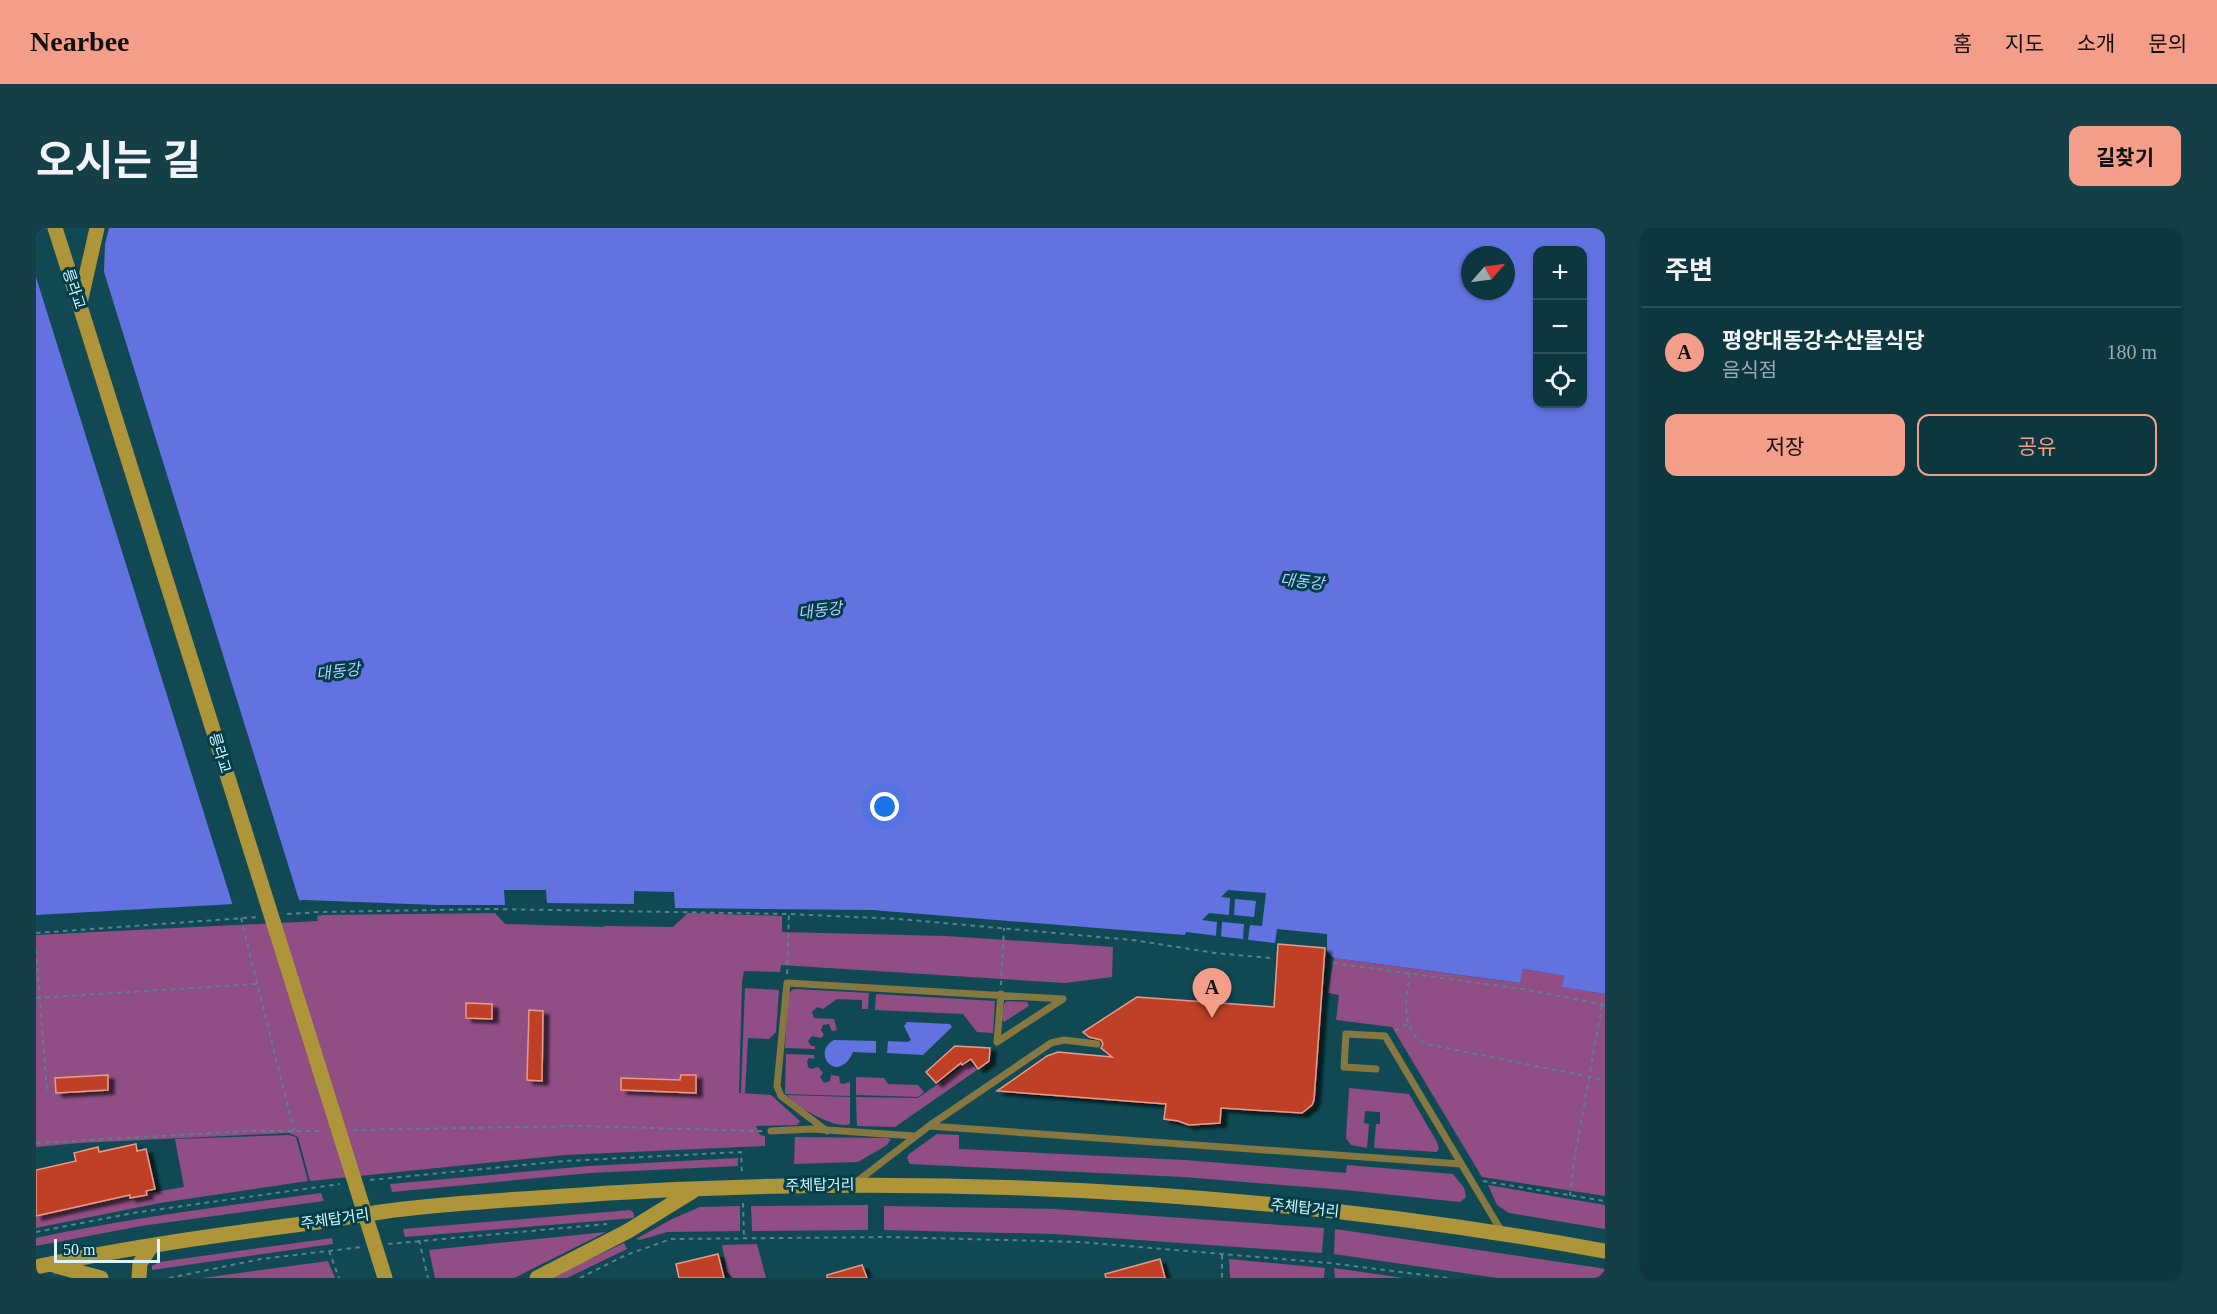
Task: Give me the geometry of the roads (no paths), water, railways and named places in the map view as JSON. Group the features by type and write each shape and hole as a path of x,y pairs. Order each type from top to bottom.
{"main road":[{"name":"릉라교","path":"55,228 385,1278"},
{"path":"80,306 97,228"},
{"name":"주체탑거리","path":"43,1266 218,1234 402,1209 492,1201 743,1186 1023,1187 1186,1196 1373,1215 1502,1232 1605,1251"},
{"path":"537,1278 628,1231 698,1188"},
{"path":"139,1278 140,1263 151,1247"},
{"path":"43,1266 101,1278"}],"lane":[{"path":"827,1131 781,1096 777,1086 787,983 1001,994 1063,999 997,1042 1001,994"},
{"path":"1376,1069 1344,1067 1346,1034 1385,1036 1502,1232"},
{"path":"852,1185 929,1126 1051,1043 1064,1040 1097,1044"},
{"path":"929,1126 1461,1164"},
{"path":"771,1131 827,1131 915,1136"}],"water":[{"name":"대동강","path":"36,228 1605,228 1605,994 1562,987 1564,976 1523,969 1520,983 1334,958 1327,952 1327,934 1277,929 1275,943 1186,932 1185,935 872,910 675,908 674,892 634,891 634,904 547,903 546,890 504,890 505,905 305,900 36,915"},
{"path":"907,1022 950,1024 952,1027 923,1055 887,1053 888,1041 908,1042 911,1040 904,1026"},
{"path":"834,1040 876,1041 876,1053 853,1052 847,1062 834,1067 829,1064 825,1052 827,1046"}],"place":[{"name":"평양대동강수산물식당","path":"1212,1018"}]}
